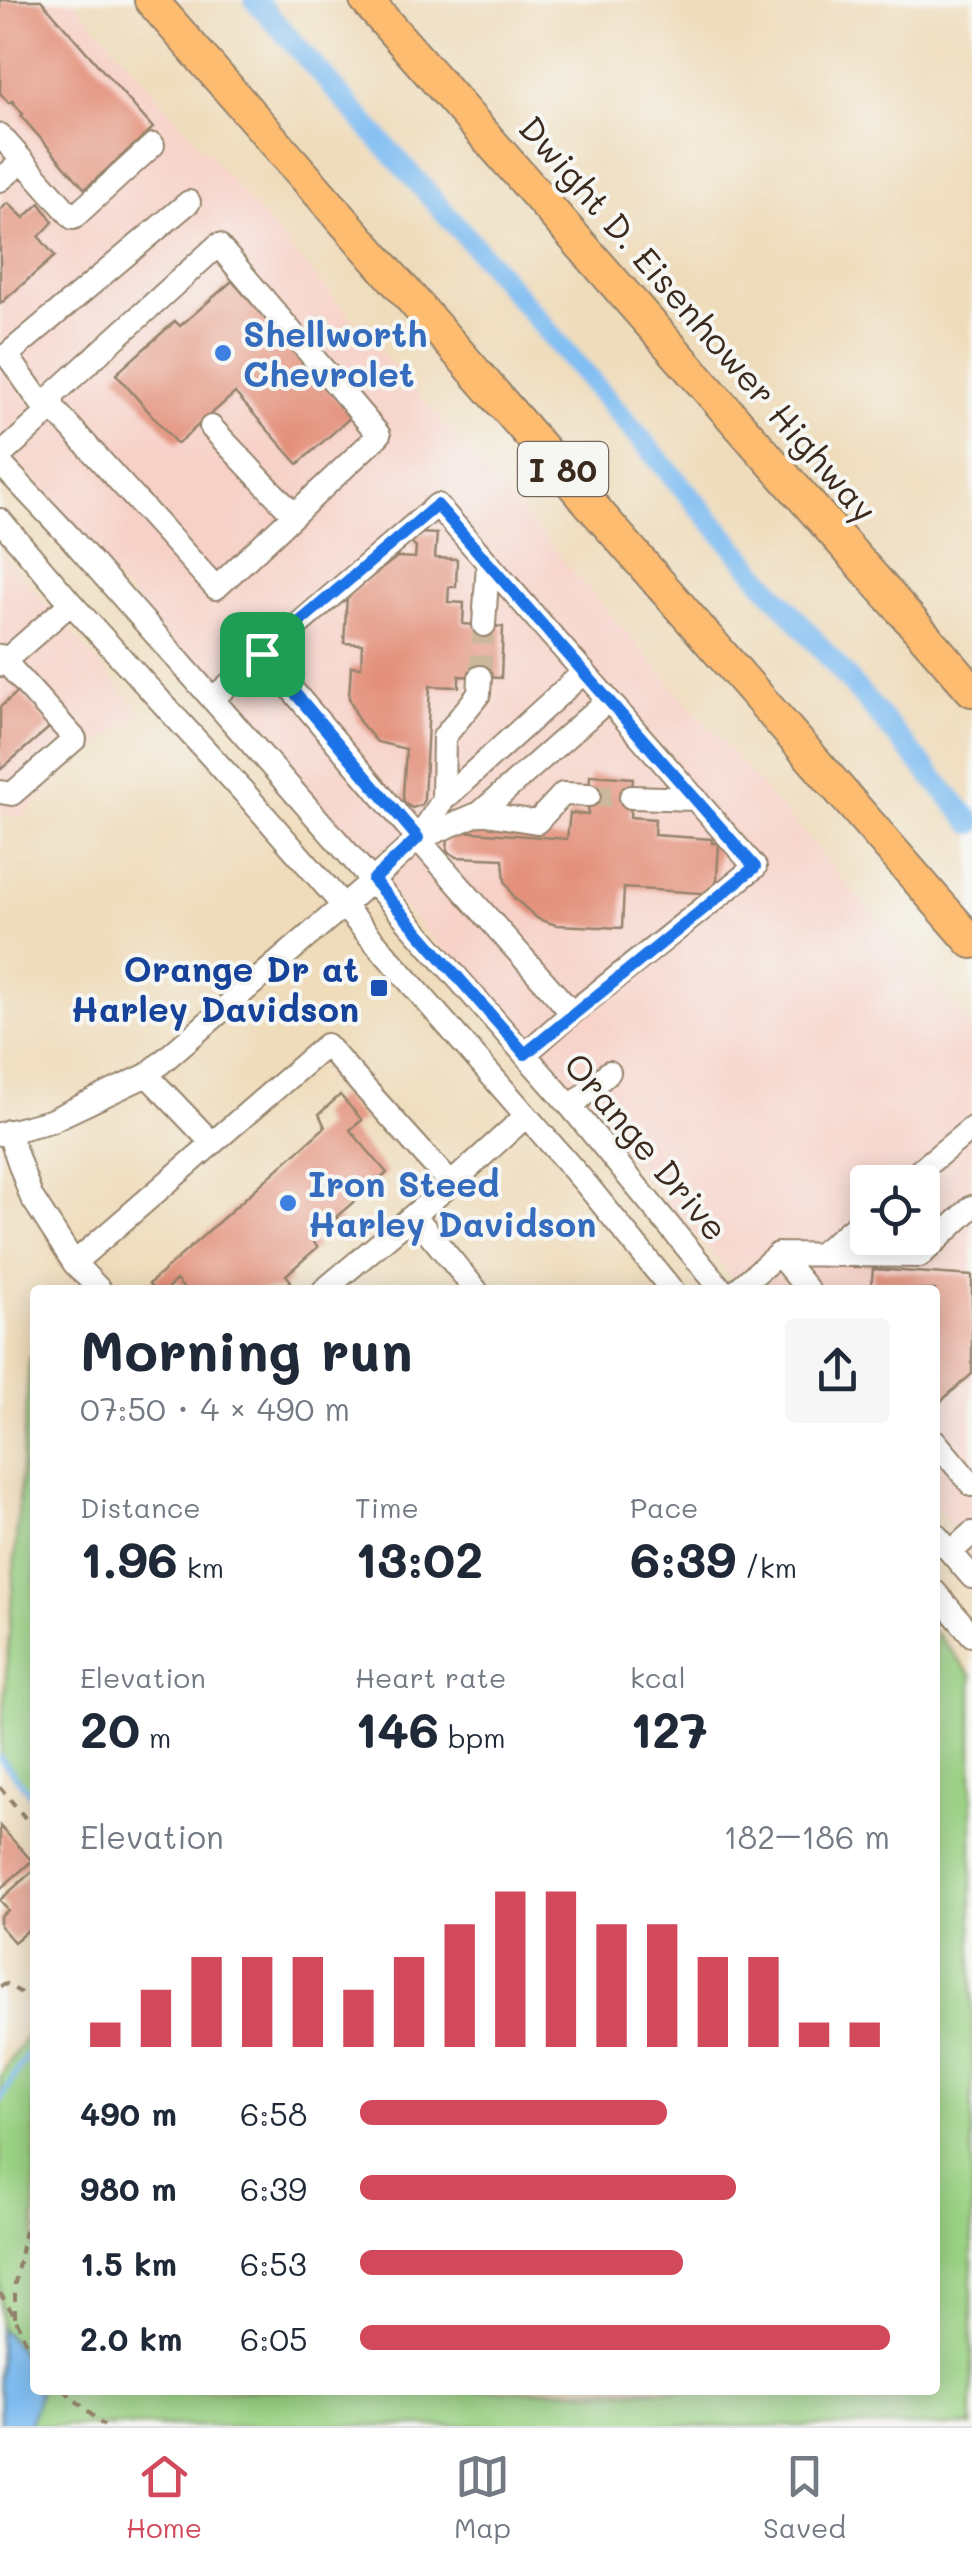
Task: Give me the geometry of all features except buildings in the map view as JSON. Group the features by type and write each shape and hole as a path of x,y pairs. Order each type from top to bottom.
{"highway":[{"name":"I 80","path":"151,0 972,942"},
{"name":"Dwight D. Eisenhower Highway","path":"366,0 972,690"}],"street":[{"path":"0,135 73,218 153,145"},
{"path":"0,180 23,161"},
{"path":"0,459 51,411 52,395 218,245 379,435 216,588 51,411 8,355 189,202"},
{"path":"210,427 294,515"},
{"name":"Orange Drive","path":"0,459 525,1054 718,1285"},
{"path":"212,699 437,505 755,867 525,1054"},
{"name":"Orange Drive","path":"0,520 70,603 239,786 668,1285"},
{"path":"484,626 488,563"},
{"path":"0,792 12,794 74,739 2,660 70,603"},
{"path":"262,654 572,1013"},
{"path":"95,1285 74,1263 31,1196 4,1133 50,1121 147,1076 373,880 418,838 443,800 584,672"},
{"path":"443,800 444,737 480,694 480,677"},
{"path":"418,838 480,813 608,700"},
{"path":"480,813 537,822 563,794 588,795"},
{"path":"631,797 696,800"},
{"path":"74,1263 326,1045 450,1184"},
{"path":"571,1107 609,1072"},
{"path":"147,1076 212,1142"},
{"path":"330,1285 526,1116"},
{"path":"927,1165 972,1128"},
{"path":"743,1285 778,1254 920,1256 972,1207"},
{"path":"414,1215 472,1285"},
{"path":"820,1255 850,1230"},
{"path":"778,1254 804,1285"},
{"path":"940,1447 972,1485"},
{"path":"951,1552 972,1532"},
{"path":"940,1540 972,1577"},
{"path":"940,1598 972,1635"}],"path":[{"path":"0,1786 30,1824"},
{"path":"0,1986 7,1984 30,1998"},
{"path":"15,2317 14,2283 30,2203"},
{"path":"0,2293 30,2352"},
{"path":"70,2395 104,2426"}],"shaded area":[{"path":"0,0 73,0 972,1027 972,1548 940,1512 940,1285 740,1285 197,674 0,444"},
{"path":"0,551 143,714 100,743 21,817 0,815"}],"green space":[{"path":"30,1357 30,1791 0,1755"},
{"path":"940,1638 972,1676 972,2426 0,2426 0,2077 30,2030 30,2395 940,2395"}],"water":[{"path":"0,2328 30,2361 30,2395 38,2395 29,2426 0,2426"}],"waterway":[{"path":"255,0 470,241 972,823"},
{"path":"0,1758 30,1793"},
{"path":"0,2100 30,2049"}],"tunnel":[{"path":"480,677 484,625"},
{"path":"589,795 631,797"}],"place":[{"name":"Shellworth Chevrolet","path":"223,353"},
{"name":"Orange Dr at Harley Davidson","path":"379,988"},
{"name":"Iron Steed Harley Davidson","path":"288,1203"}],"route":[{"path":"437,505 755,867 525,1054 373,880 418,838 262,654 437,505"}]}
